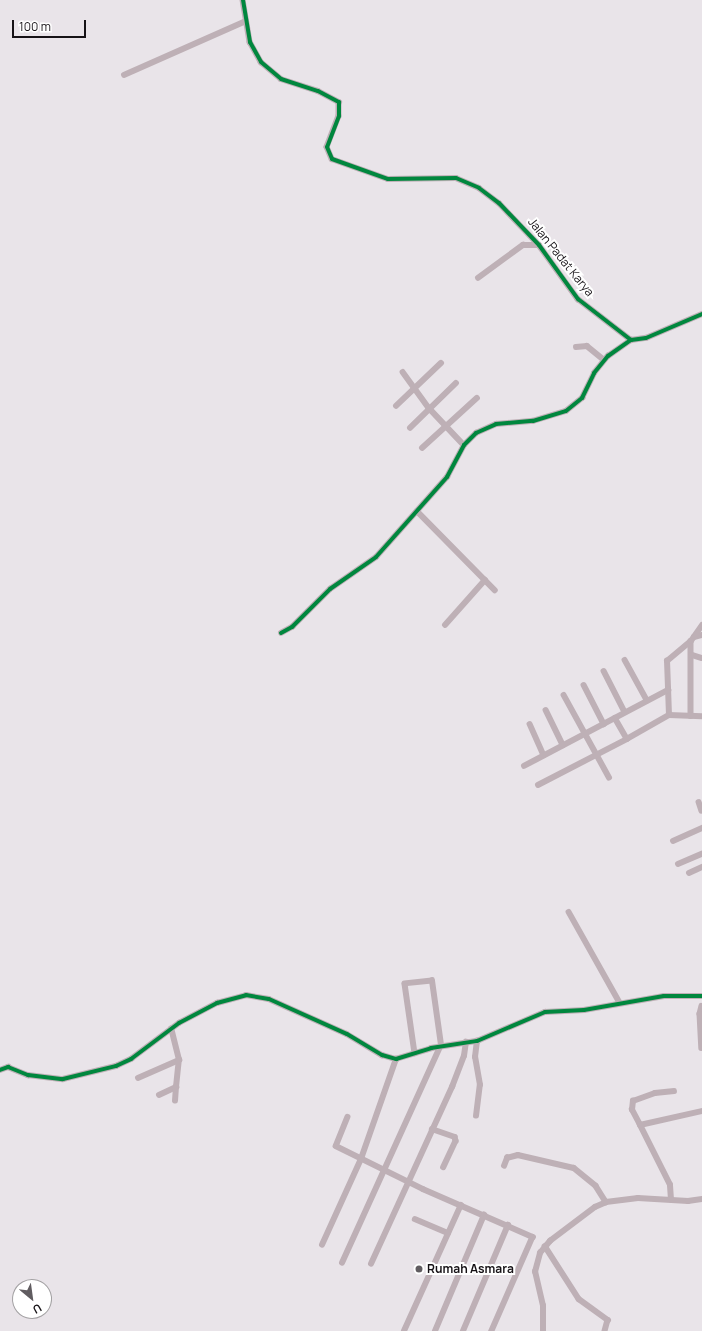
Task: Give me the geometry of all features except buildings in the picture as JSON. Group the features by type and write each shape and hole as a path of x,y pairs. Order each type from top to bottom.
{"street":[{"name":"Jalan Padat Karya","path":"243,0 246,21 255,54 273,74 318,91 339,102 339,116 327,147 332,159 388,180 421,181 446,178 468,182 499,203 539,244 578,299 631,340"},
{"path":"124,75 246,21"},
{"path":"478,278 523,245 539,244"},
{"path":"281,633 292,627 330,589 376,557 447,477 464,445 486,426 538,420 566,411 582,398 594,373 615,349 631,340 646,338 702,314"},
{"path":"576,347 587,346 604,360"},
{"path":"396,406 441,363"},
{"path":"403,372 414,390 464,445"},
{"path":"410,428 456,382"},
{"path":"422,448 477,398"},
{"path":"417,511 495,590"},
{"path":"445,624 486,580"},
{"path":"669,715 667,661 692,639 702,625"},
{"path":"692,639 702,635"},
{"path":"691,716 692,639"},
{"path":"692,655 702,658"},
{"path":"625,660 647,700"},
{"path":"604,671 626,712"},
{"path":"584,685 604,724"},
{"path":"524,766 668,690"},
{"path":"564,695 609,777"},
{"path":"546,710 563,745"},
{"path":"538,785 628,739 669,715 702,716"},
{"path":"615,718 628,739"},
{"path":"530,724 544,755"},
{"path":"699,802 702,811"},
{"path":"673,841 702,828"},
{"path":"678,864 702,854"},
{"path":"689,873 702,866"},
{"path":"569,912 620,1003"},
{"path":"342,1263 386,1171 441,1046 432,981 405,984 415,1053"},
{"path":"0,1070 8,1067 28,1075 64,1079 124,1063 171,1028 217,1003 252,994 292,1009 347,1034 382,1055 396,1059 441,1046 477,1041 538,1014 584,1010 664,996 702,996"},
{"path":"702,1006 700,1014 702,1048"},
{"path":"171,1028 179,1060 175,1101"},
{"path":"476,1116 480,1085 475,1057 477,1041"},
{"path":"371,1264 407,1182 459,1072 466,1042"},
{"path":"322,1245 361,1159 396,1059"},
{"path":"138,1078 179,1060"},
{"path":"159,1095 176,1087"},
{"path":"671,1200 670,1185 632,1110 633,1101 655,1093 674,1091"},
{"path":"640,1125 702,1111"},
{"path":"348,1117 336,1146 407,1182 533,1237 492,1331"},
{"path":"432,1130 455,1136 456,1141 444,1168"},
{"path":"504,1166 508,1158 518,1155 574,1168 596,1186 606,1202"},
{"path":"543,1331 542,1306 535,1272 545,1246 595,1207 606,1202 638,1198 671,1200 702,1199"},
{"path":"404,1331 461,1206"},
{"path":"435,1331 484,1215"},
{"path":"415,1219 448,1233"},
{"path":"463,1331 508,1225"},
{"path":"545,1246 579,1299 608,1320 605,1331"}],"cycle path":[{"path":"243,0 250,42 261,62 281,79 318,91 339,102 339,116 327,147 332,159 388,179 456,178 479,188 499,203 539,245 578,299 631,340 646,338 702,314"},
{"path":"281,633 292,627 330,589 376,557 447,477 464,445 476,433 496,424 533,421 566,411 582,398 594,373 608,356 631,340"},
{"path":"0,1070 8,1067 28,1075 63,1079 116,1066 131,1059 179,1023 217,1003 246,995 269,999 347,1034 382,1055 396,1059 431,1048 477,1041 545,1012 584,1010 664,996 702,996"}],"place":[{"name":"Rumah Asmara","path":"419,1269"}]}
